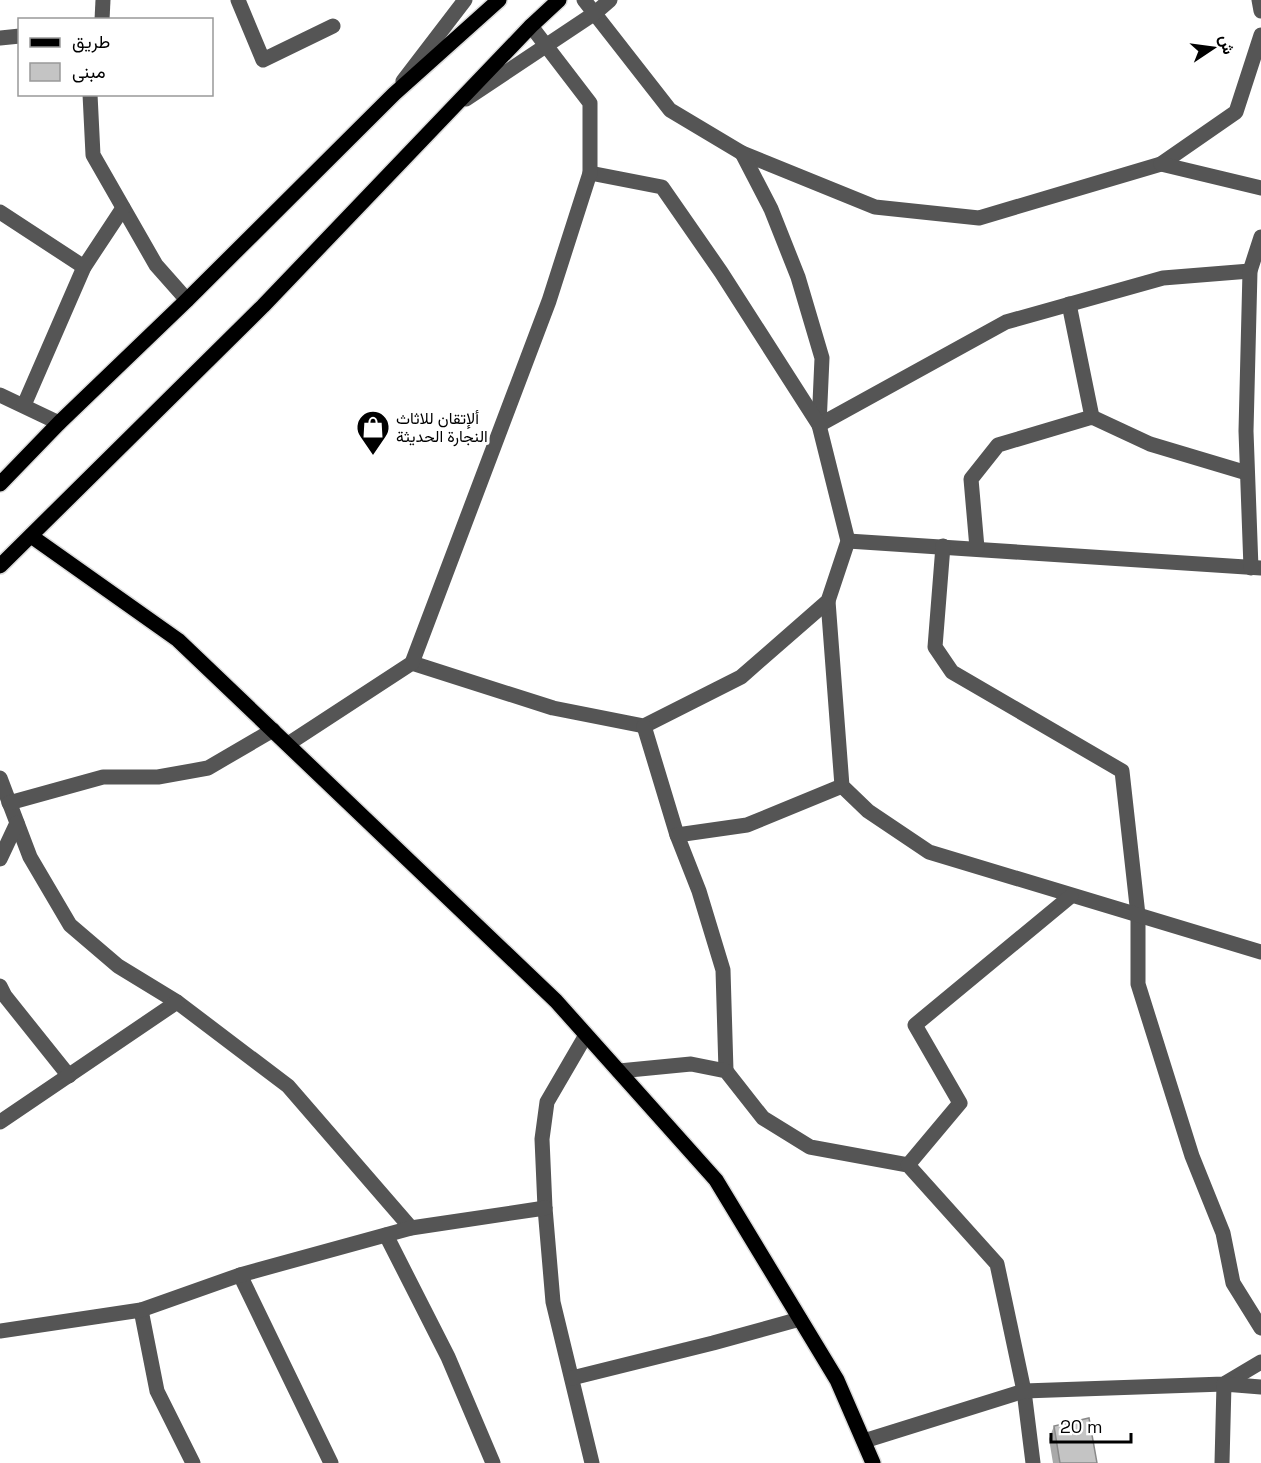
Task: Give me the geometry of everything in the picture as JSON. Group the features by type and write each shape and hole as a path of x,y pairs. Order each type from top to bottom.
{"main road":[{"path":"0,484 58,423 187,300 394,94 499,0"},
{"path":"0,566 263,306 531,26 559,0"},
{"path":"31,536 178,640 556,1001 716,1180 837,1380 873,1463"}],"street":[{"path":"102,18 103,0"},
{"path":"238,0 263,60 333,26"},
{"path":"394,94 465,0"},
{"path":"584,0 670,111 742,153 875,207 979,218 1161,164 1236,112 1261,35"},
{"path":"453,108 595,13 609,0"},
{"path":"1259,0 1261,11"},
{"path":"288,744 412,663 545,312 590,173 591,104 531,26"},
{"path":"0,38 18,36"},
{"path":"90,96 93,156 156,265 187,300"},
{"path":"742,153 771,209 798,277 822,358 819,425 848,541 828,601 842,786 868,811 929,852 1261,952"},
{"path":"1161,164 1261,188"},
{"path":"590,173 662,186 721,272 819,425"},
{"path":"24,405 84,267 123,208"},
{"path":"0,212 84,267"},
{"path":"848,541 1256,568 1247,473 1246,431 1250,271 1261,237"},
{"path":"819,425 1006,322 1163,278 1250,271"},
{"path":"1069,304 1092,417"},
{"path":"0,395 58,423"},
{"path":"977,548 971,479 998,445 1092,417 1150,444 1247,473"},
{"path":"943,546 935,647 952,672 1122,771 1138,915 1138,984 1189,1146 1223,1233 1233,1283 1261,1328"},
{"path":"412,663 553,708 644,726 741,676 828,601"},
{"path":"644,726 677,835 699,891 723,970 726,1071 763,1118 810,1147 908,1165 997,1264 1024,1391 1033,1463"},
{"path":"9,803 103,777 158,777 208,768 273,730"},
{"path":"0,778 30,857 70,925 118,966 177,1002 288,1086 411,1228"},
{"path":"677,835 747,825 842,786"},
{"path":"0,859 17,823"},
{"path":"908,1165 960,1103 915,1025 1071,896"},
{"path":"2,994 69,1076"},
{"path":"0,1122 177,1002"},
{"path":"586,1035 547,1102 542,1139 553,1302 592,1463"},
{"path":"619,1071 691,1064 726,1071"},
{"path":"0,1331 141,1310 240,1275 411,1228 545,1208"},
{"path":"386,1235 448,1357 493,1463"},
{"path":"240,1275 331,1463"},
{"path":"141,1310 157,1391 193,1463"},
{"path":"572,1378 800,1319"},
{"path":"1224,1384 1261,1362"},
{"path":"1222,1463 1224,1384"},
{"path":"864,1441 1024,1391 1224,1384 1261,1387"}],"building":[{"path":"1089,1418 1097,1463 1060,1463 1054,1426"}],"place":[{"name":"ألإتقان للاثاث النجارة الحديثة","path":"373,456"}]}
